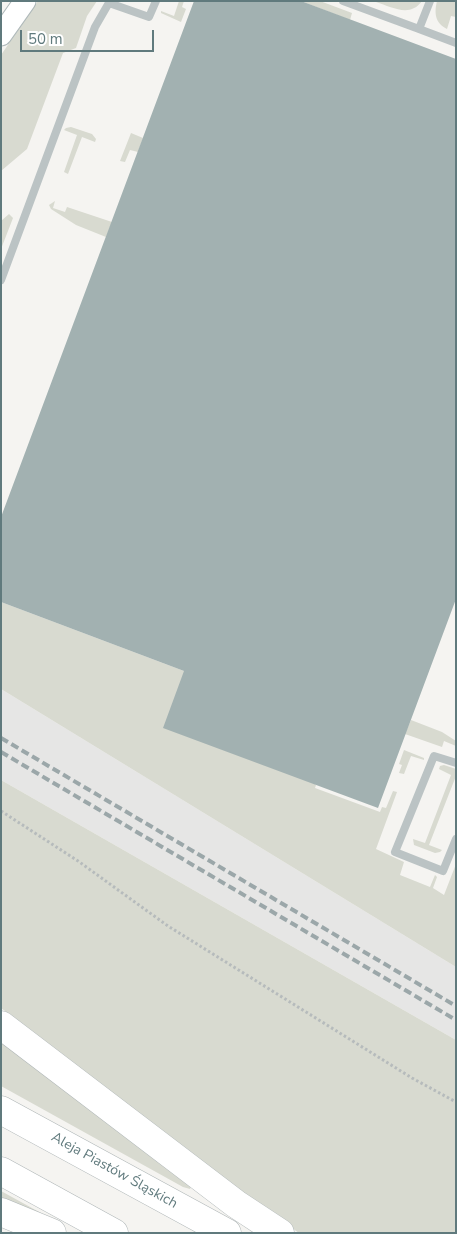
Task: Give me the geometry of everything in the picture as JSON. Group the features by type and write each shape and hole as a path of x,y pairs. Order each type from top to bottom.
{"highway":[{"path":"1,1025 220,1192 280,1233"},
{"name":"Aleja Piastów Śląskich","path":"1,1110 226,1233"},
{"path":"1,1171 114,1233"},
{"path":"1,1212 52,1233"}],"main road":[{"path":"1,35 25,1"}],"lane":[{"path":"1,280 95,27 110,2 149,17 156,1"},
{"path":"343,1 456,43"},
{"path":"419,29 430,1"},
{"path":"456,763 434,756 394,852 444,872 456,839"}],"path":[{"path":"1,812 78,861 168,926 412,1078 456,1102"}],"shaded area":[{"path":"38,1 97,1 87,16 76,48 63,53 27,149 1,171 1,55"},
{"path":"179,1 184,1 182,7 186,9 181,22 161,13 161,11 174,16"},
{"path":"301,1 320,1 352,13 350,20"},
{"path":"422,1 412,9 406,10 376,2"},
{"path":"437,1 456,1 456,17 451,16 447,29 440,24 436,17"},
{"path":"71,127 92,134 96,139 95,142 82,137 68,174 64,172 77,135 64,130"},
{"path":"131,133 143,138 138,152 130,150 125,162 120,161"},
{"path":"55,201 53,208 65,212 67,207 112,222 106,237 76,225 51,209 49,205"},
{"path":"9,214 13,218 1,249 1,221"},
{"path":"1,602 184,671 316,785 315,788 380,812 382,807 386,808 393,791 397,792 376,849 404,862 400,875 430,887 435,875 437,877 433,888 444,895 456,864 456,967 1,689"},
{"path":"1,689 456,967 456,1040 1,780"},
{"path":"411,720 442,732 456,741 456,746 444,741 442,747 405,734"},
{"path":"404,750 424,758 424,760 411,756 404,774 399,773 402,765 399,764"},
{"path":"444,765 456,769 456,776 429,845 442,850 435,853 414,845 413,839 425,843 451,775 439,769 440,766"},
{"path":"1,780 456,1040 456,1233 299,1233 241,1192 1,1008"},
{"path":"1,1039 192,1184 190,1189 183,1187 1,1086"},
{"path":"1,1191 41,1213 41,1216 1,1204"}],"building":[{"path":"194,1 301,1 456,59 456,599 378,808 163,728 184,671 1,602 1,517"}],"railway":[{"path":"1,738 456,1006"},
{"path":"1,752 456,1020"}]}
